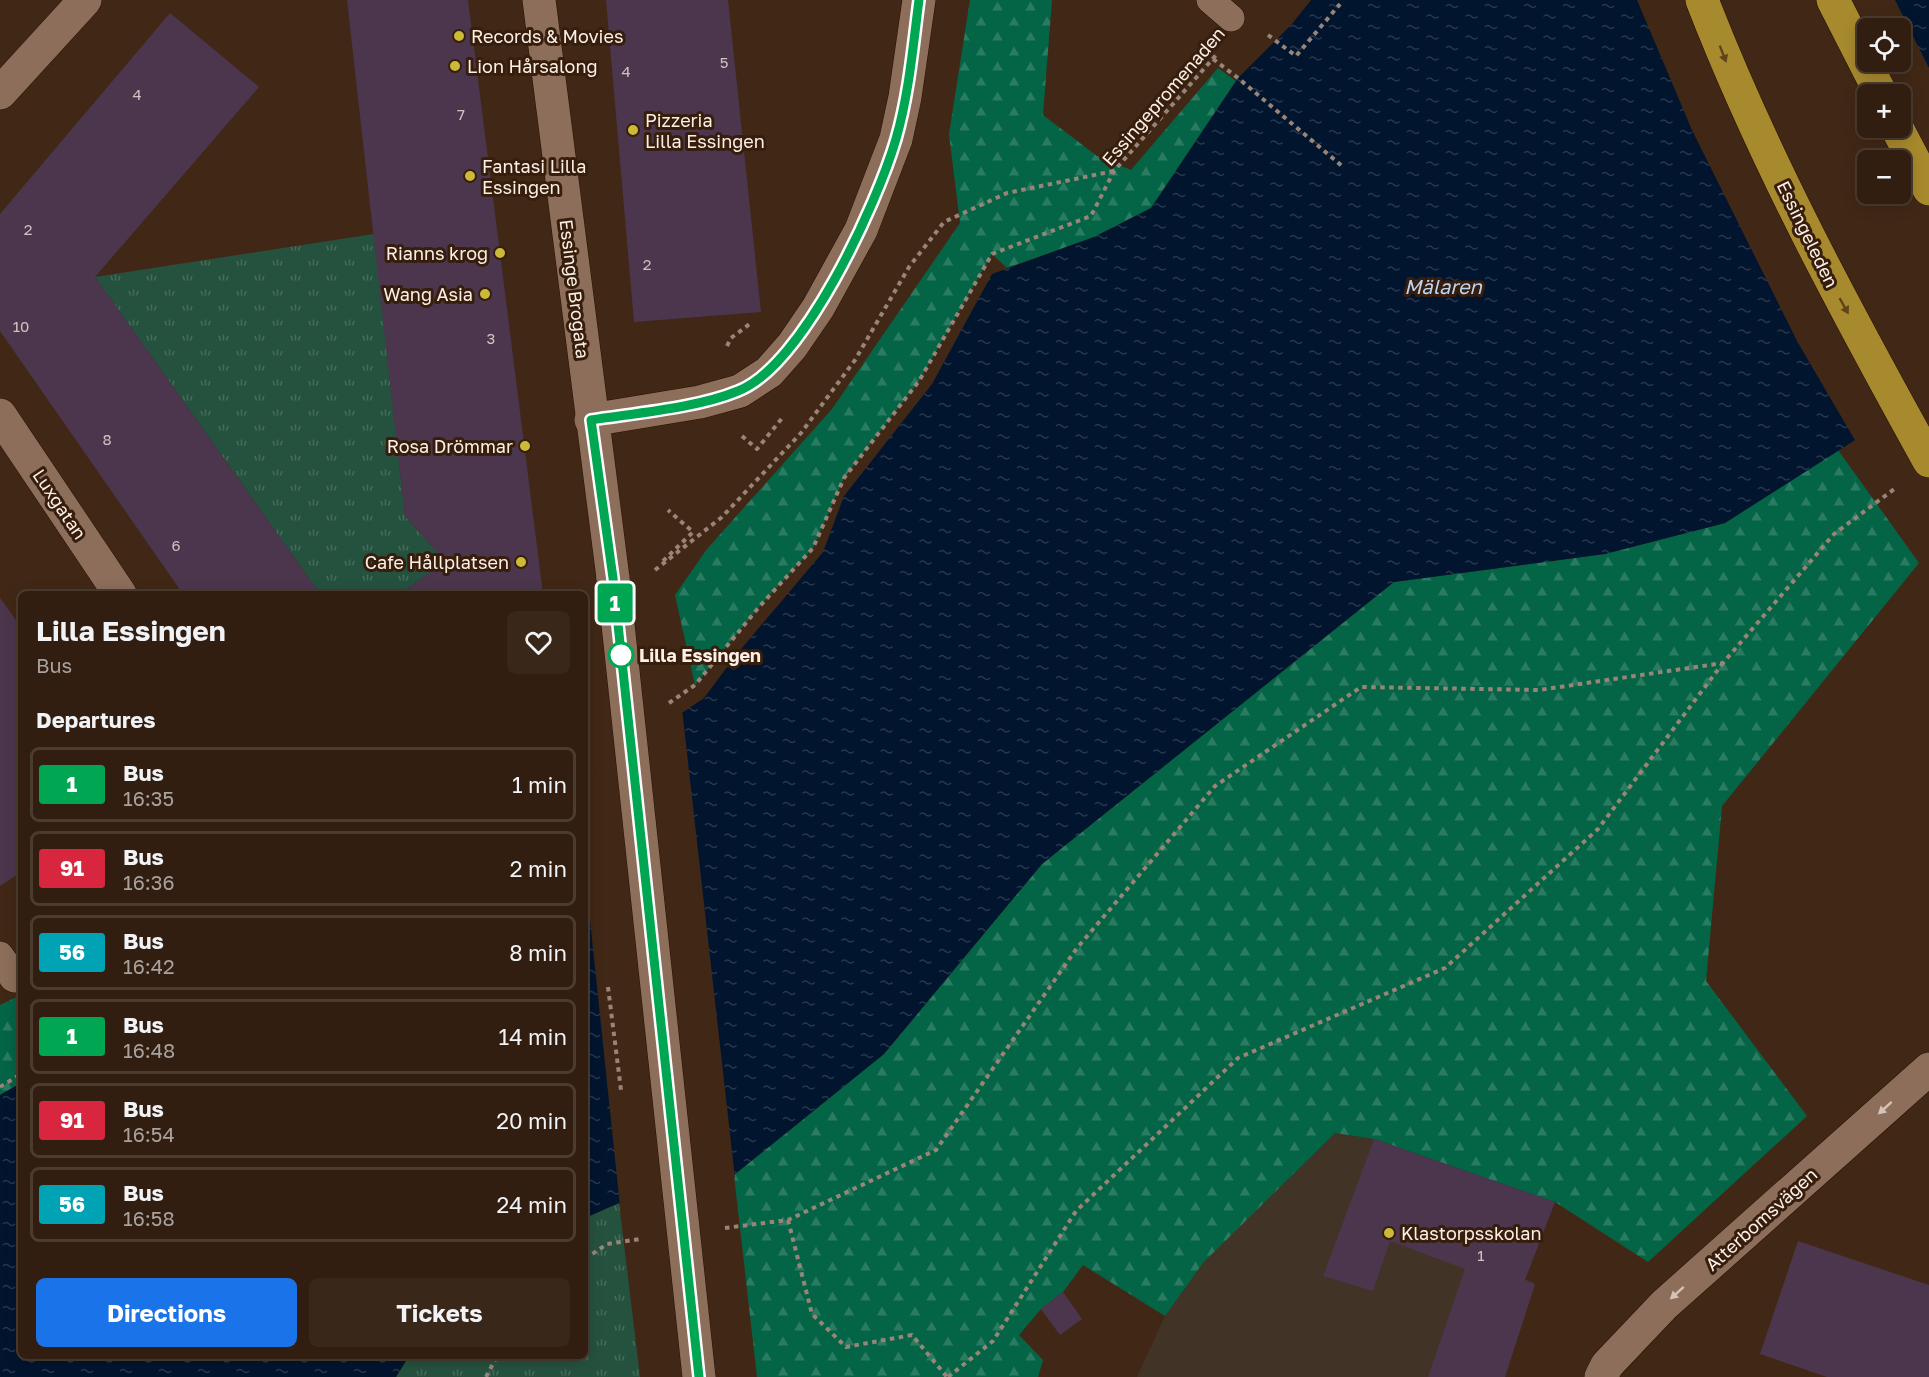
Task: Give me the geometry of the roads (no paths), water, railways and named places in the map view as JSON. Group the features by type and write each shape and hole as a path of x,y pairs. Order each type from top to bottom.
{"highway":[{"name":"Essingeleden","path":"1702,0 1728,66 1839,297 1929,461"},
{"path":"1833,0 1876,84"},
{"path":"1902,138 1929,189"}],"street":[{"path":"0,93 85,0"},
{"name":"Essinge Brogata","path":"539,0 613,578 699,1377"},
{"path":"591,420 700,402 740,391 769,372 792,346 818,308 861,230 896,139 905,97 919,0"},
{"name":"Luxgatan","path":"0,415 118,591"},
{"name":"Atterbomsvägen","path":"1601,1377 1607,1365 1664,1305 1929,1069"}],"lane":[{"path":"1210,0 1231,18"}],"water":[{"name":"Mälaren","path":"1311,0 1929,0 1929,393 1725,523 1605,554 1394,582 1042,864 884,1054 734,1175 619,1203 588,1217 588,776 704,698 736,655 823,552 844,496 932,384 992,274 1094,237 1151,208 1238,78 1291,25"},
{"path":"18,1085 18,1359 407,1359 396,1377 0,1377 0,1095"}],"place":[{"name":"Records & Movies","path":"459,36"},
{"name":"Lion Hårsalong","path":"455,66"},
{"name":"Pizzeria Lilla Essingen","path":"633,130"},
{"name":"Fantasi Lilla Essingen","path":"470,176"},
{"name":"Rianns krog","path":"500,253"},
{"name":"Wang Asia","path":"485,294"},
{"name":"Rosa Drömmar","path":"525,446"},
{"name":"Cafe Hållplatsen","path":"521,562"},
{"name":"Lilla Essingen","path":"621,655"},
{"name":"Klastorpsskolan","path":"1389,1233"}]}
